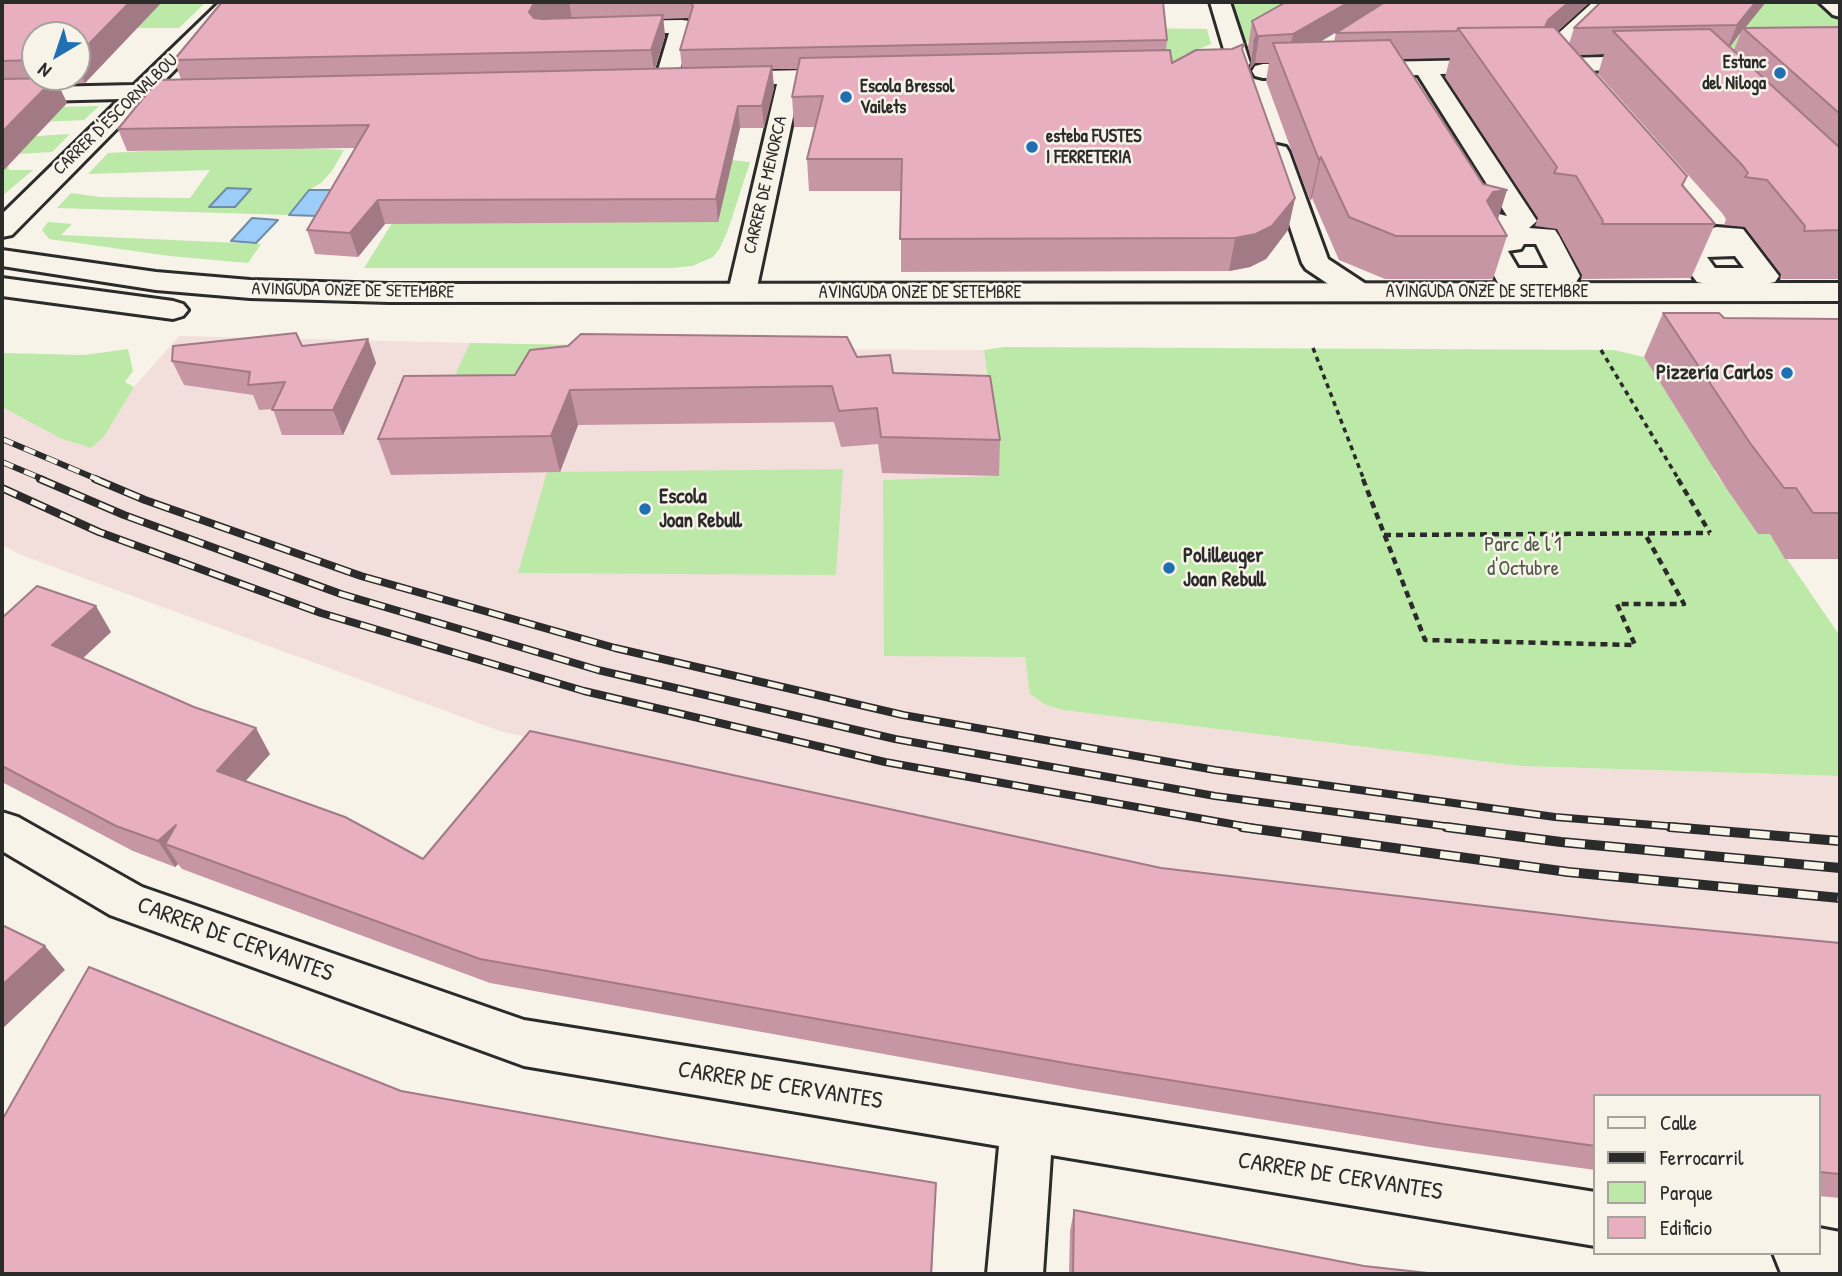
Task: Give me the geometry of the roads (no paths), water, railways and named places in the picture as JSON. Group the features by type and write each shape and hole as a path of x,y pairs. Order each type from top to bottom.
{"street":[{"name":"CARRER D'ESCORNALBOU","path":"2,229 231,2"},
{"path":"1220,2 1241,73 1296,69 1676,62"},
{"path":"1546,65 1549,54 1605,2"},
{"path":"1829,2 1840,11"},
{"path":"586,27 682,26 666,80"},
{"path":"1296,69 1330,48"},
{"path":"1546,65 1582,90 1574,64"},
{"path":"1424,67 1524,221 1506,224 1481,218 1452,172"},
{"path":"1389,68 1403,91"},
{"path":"638,81 872,76"},
{"name":"CARRER DE MENORCA","path":"742,292 790,78"},
{"path":"2,95 224,90"},
{"path":"1268,127 1316,263 1359,292"},
{"path":"1673,219 1683,224 1706,225 1711,220 1702,209"},
{"name":"AVINGUDA ONZE DE SETEMBRE","path":"2,258 156,281 298,291 1840,292"},
{"path":"1278,292 1316,263"},
{"name":"AVINGUDA ONZE DE SETEMBRE","path":"2,287 163,309 371,319 1840,316"},
{"name":"CARRER DE CERVANTES","path":"2,830 126,901 524,1043 1594,1219"},
{"path":"1015,1274 1027,1126"},
{"path":"1812,1255 1840,1260"}],"water":[{"path":"227,188 251,189 235,207 209,207"},
{"path":"309,190 334,190 318,216 289,215"},
{"path":"252,218 278,220 256,243 231,241"}],"railway":[{"path":"2,439 99,480"},
{"path":"2,462 45,480"},
{"path":"40,479 124,515 341,594 598,670 895,739 1215,796 1459,828"},
{"path":"95,479 145,500 361,576 615,648 903,715 1215,770 1555,817 1691,828"},
{"path":"2,488 99,532 321,613 584,691 885,762 1254,828"},
{"path":"1242,827 1568,872 1840,898"},
{"path":"1446,827 1561,842 1840,868"},
{"path":"1670,827 1840,841"}],"place":[{"name":"Estanc del Niloga","path":"1780,73"},
{"name":"Escola Bressol Vailets","path":"846,97"},
{"name":"esteba FUSTES I FERRETERIA","path":"1032,147"},
{"name":"Pizzería Carlos","path":"1787,373"},
{"name":"Escola Joan Rebull","path":"645,509"},
{"name":"Polilleuger Joan Rebull","path":"1169,568"}],"park label":[{"name":"Parc de l'1 d'Octubre","path":"1523,557"}]}
